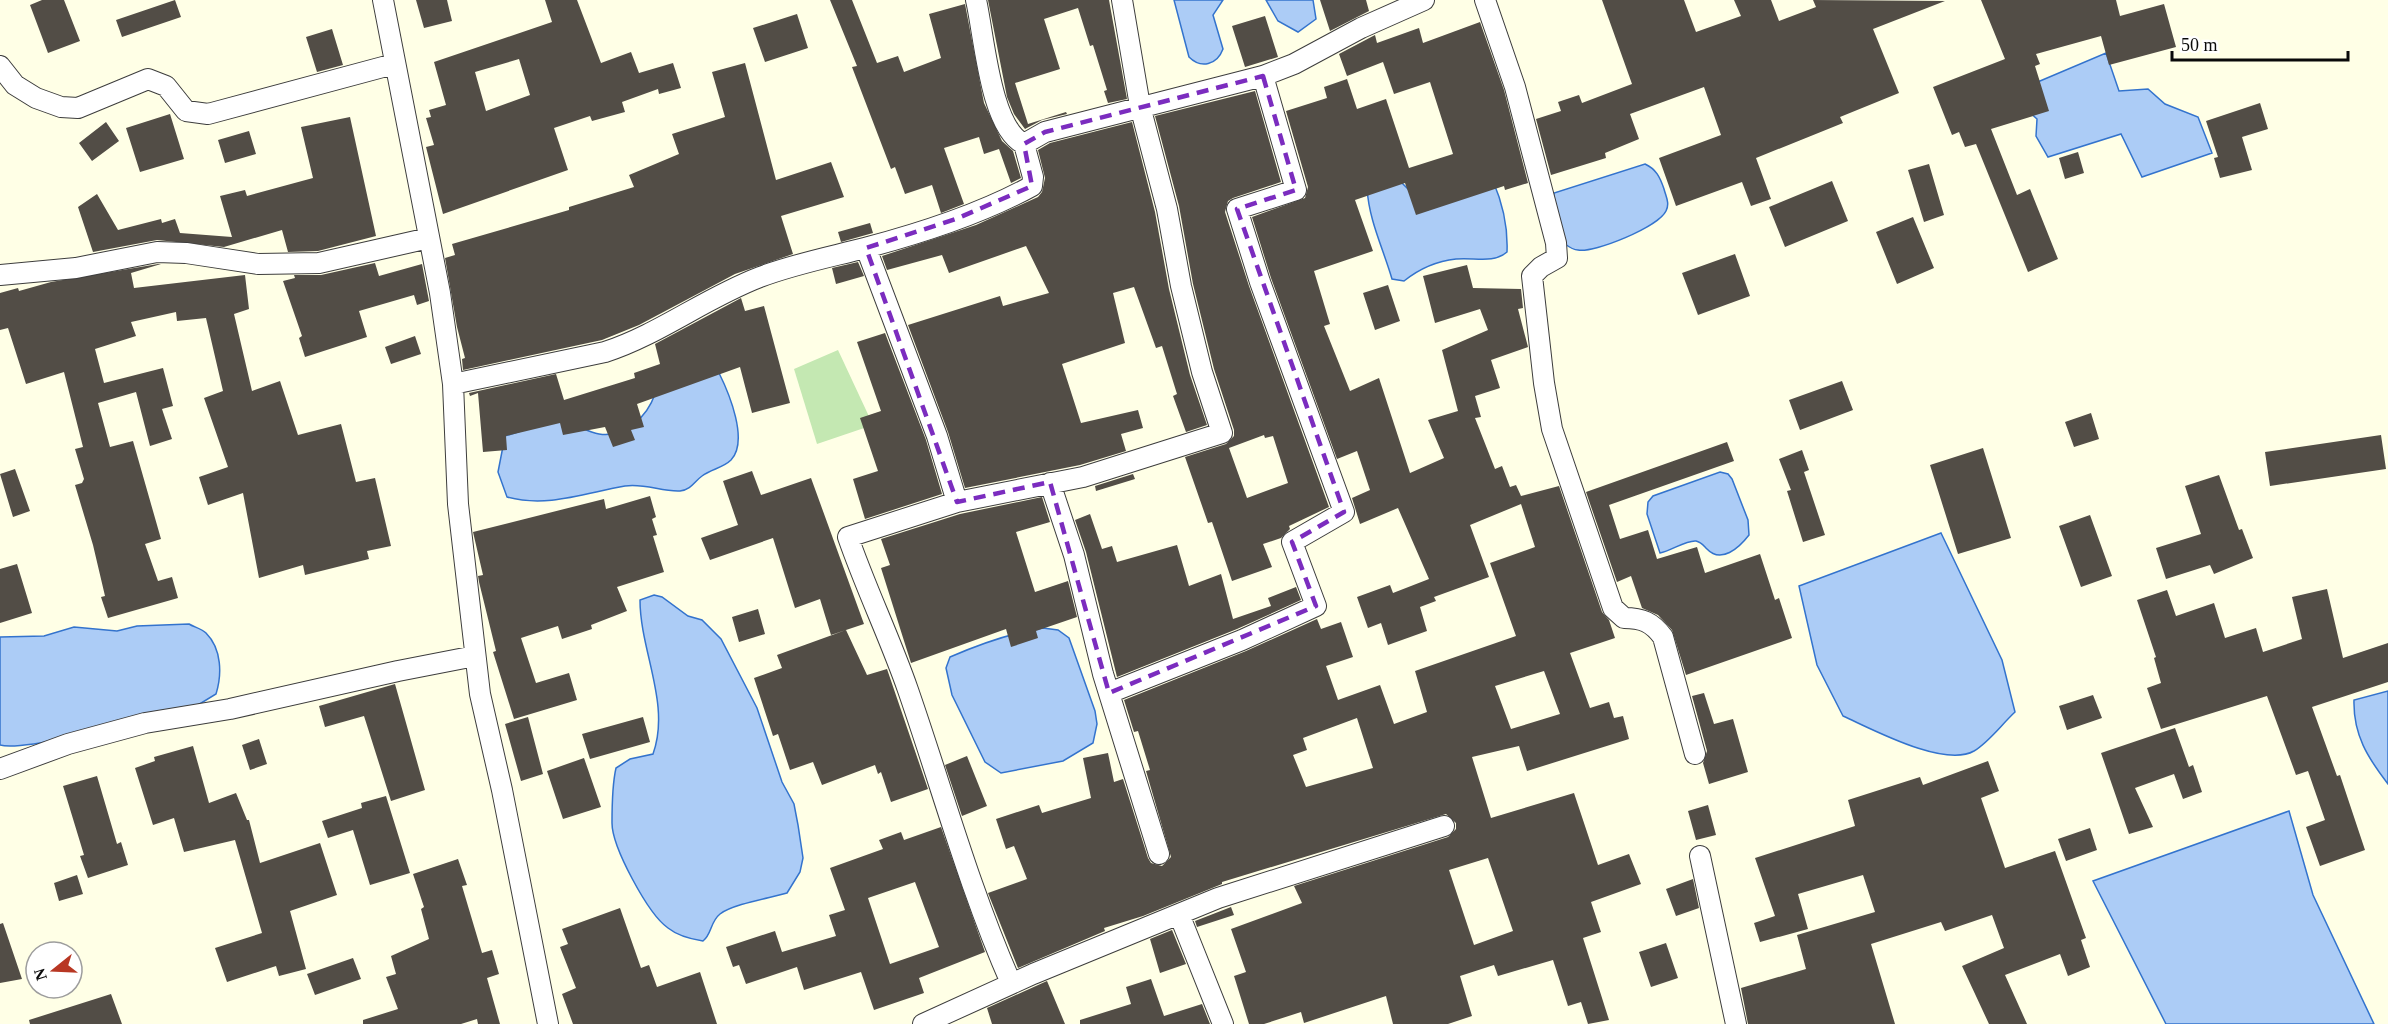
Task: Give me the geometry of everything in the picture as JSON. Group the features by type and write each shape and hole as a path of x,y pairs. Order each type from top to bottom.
{"street":[{"path":"383,0 429,238 453,384 458,504 480,694 502,790 548,1024"},
{"path":"453,384 620,347 662,329 712,298 761,277 866,248 964,216 1032,186 1024,144 1010,133 995,96 987,69 976,0"},
{"path":"1011,983 983,920 909,691 891,643 871,601 848,537 957,502 1112,469 1222,433 1202,372 1181,286 1158,168 1140,106 1122,0"},
{"path":"1024,144 1045,132 1263,76 1294,64 1361,28 1424,0"},
{"path":"1485,0 1515,87 1556,243 1557,258 1541,267 1532,276 1544,383 1552,429 1613,608 1624,618 1638,618 1654,625 1663,637 1695,754"},
{"path":"0,66 15,85 29,94 61,107 78,108 148,79 166,86 186,111 208,114 394,64"},
{"path":"1109,693 1242,640 1316,606 1292,542 1344,512 1260,282 1237,209 1296,190 1263,76"},
{"path":"0,275 76,268 157,252 186,253 258,264 319,263 429,238"},
{"path":"866,248 937,436 957,502"},
{"path":"1050,483 1074,555 1109,693 1159,854"},
{"path":"0,769 68,744 145,723 230,709 476,656"},
{"path":"923,1024 1011,983 1218,898 1444,826"},
{"path":"1700,856 1736,1024"},
{"path":"1179,914 1223,1024"}],"highlighted area":[{"path":"1263,76 1296,190 1237,209 1344,512 1292,542 1316,606 1109,693 1050,482 957,502 866,248 956,219 1032,186 1024,144 1045,132"}],"green space":[{"path":"838,350 873,425 817,444 794,369"}],"water":[{"path":"1174,0 1223,0 1213,15 1223,49 1213,62 1203,64 1189,57"},
{"path":"1266,0 1313,0 1316,19 1298,32 1278,21"},
{"path":"2106,53 2119,91 2148,89 2165,104 2198,117 2212,153 2142,177 2121,134 2048,157 2036,136 2037,119 2027,110 2021,89"},
{"path":"1645,164 1657,174 1667,197 1667,208 1661,217 1625,238 1598,247 1576,250 1565,244 1552,204 1554,193"},
{"path":"1400,181 1410,191 1493,181 1504,216 1507,252 1496,258 1456,259 1442,262 1422,269 1404,281 1392,279 1373,223 1367,188"},
{"path":"719,373 736,417 738,441 736,452 728,463 699,478 687,489 673,491 632,485 551,500 522,500 507,497 498,472 505,436 543,424 558,422 568,423 599,434 618,433 641,418 655,394"},
{"path":"1720,472 1728,474 1732,479 1748,520 1749,535 1735,549 1724,555 1712,553 1696,541 1660,553 1647,514 1648,502 1653,496"},
{"path":"1941,533 2002,660 2015,712 1980,747 1961,755 1945,755 1908,745 1843,716 1817,665 1799,586"},
{"path":"654,595 662,597 688,616 702,620 721,639 757,708 782,782 794,804 803,858 800,872 787,893 726,910 717,917 703,941 684,937 672,931 651,909 624,863 612,823 616,768 630,759 653,754 658,735 657,697 641,619 640,600"},
{"path":"189,624 206,633 218,654 220,671 216,694 198,705 96,731 37,743 15,746 0,745 0,637 44,636 74,627 117,631 137,626"},
{"path":"1043,628 1058,630 1069,638 1095,711 1097,724 1093,743 1063,761 1001,773 985,762 952,695 946,668 950,657 961,652 1007,636"},
{"path":"2388,691 2388,784 2363,745 2356,724 2354,700"},
{"path":"2289,811 2313,895 2374,1024 2166,1024 2093,881"}],"building":[{"path":"42,0 64,0 80,41 48,53 30,5"},
{"path":"175,0 181,17 122,37 116,20"},
{"path":"416,0 447,0 452,21 424,28"},
{"path":"545,0 577,0 601,63 631,52 639,73 673,63 681,88 659,94 658,89 622,102 625,112 592,121 590,116 554,128 568,170 443,214 426,147 434,145 426,118 431,117 429,110 446,105 434,62 552,22","holes":["519,59 530,95 486,111 475,72"]},
{"path":"830,0 852,0 877,63 898,56 904,72 941,58 929,14 965,4 984,103 1002,141 1013,151 1021,178 1011,183 999,149 984,154 979,137 944,148 964,204 941,213 932,185 905,194 895,167 891,169 852,67 857,66"},
{"path":"988,0 1109,0 1127,99 1108,103 1104,91 1107,90 1093,45 1090,46 1078,8 1044,19 1060,69 1015,83 1028,124 1066,112 1067,114 1042,120 1025,129 1014,114 1007,97"},
{"path":"1320,0 1366,0 1369,11 1330,31"},
{"path":"1602,0 1684,0 1696,32 1741,16 1734,0 1771,0 1779,21 1816,7 1813,0 1945,1 1873,29 1899,93 1840,117 1843,123 1756,158 1771,199 1751,206 1742,182 1676,206 1659,158 1721,135 1704,87 1630,114 1639,139 1605,153 1606,158 1551,175 1536,119 1561,111 1558,102 1579,95 1582,103 1632,84"},
{"path":"1981,0 2116,0 2120,16 2164,4 2176,47 2109,65 2101,36 2036,54 2040,64 2035,66 2049,111 1991,129 2017,195 2030,189 2058,259 2028,272 1976,144 1965,147 1959,132 1952,135 1933,87 2005,59"},
{"path":"797,14 808,48 765,62 753,28"},
{"path":"1265,16 1278,57 1245,67 1232,26"},
{"path":"1480,22 1504,90 1528,183 1505,190 1504,186 1416,215 1405,183 1355,200 1373,251 1314,271 1330,324 1324,326 1350,391 1379,378 1410,473 1444,458 1428,420 1458,411 1442,350 1488,330 1480,309 1435,323 1423,276 1467,265 1473,288 1521,289 1523,308 1518,309 1528,347 1491,360 1500,388 1475,396 1481,417 1475,418 1495,469 1502,466 1510,487 1516,485 1521,496 1559,486 1602,612 1609,620 1615,638 1570,653 1590,708 1609,702 1614,718 1623,716 1629,739 1527,771 1519,746 1472,757 1491,818 1574,793 1598,865 1629,854 1641,884 1591,902 1601,932 1583,938 1609,1020 1588,1024 1581,1002 1568,1006 1553,960 1498,976 1494,965 1460,976 1472,1016 1448,1024 1393,1024 1386,996 1304,1023 1301,1012 1264,1024 1249,1024 1234,976 1246,972 1231,929 1302,903 1294,886 1448,837 1456,829 1456,823 1446,814 1222,882 1222,884 1143,916 1104,928 1105,931 1018,968 988,893 1027,879 1014,846 1006,849 996,819 1039,805 1042,813 1091,798 1083,758 1108,753 1114,782 1123,779 1151,863 1162,866 1171,857 1146,771 1150,770 1138,731 1134,732 1124,700 1246,651 1317,619 1321,629 1341,622 1353,657 1326,666 1338,700 1380,685 1394,724 1427,712 1415,671 1516,636 1490,563 1535,547 1521,504 1470,525 1489,577 1434,597 1436,601 1420,607 1427,631 1388,645 1381,623 1368,628 1357,597 1390,585 1393,593 1429,579 1398,508 1360,524 1352,498 1370,490 1357,451 1337,459 1271,278 1252,217 1305,198 1308,187 1286,111 1327,98 1324,87 1347,79 1357,109 1386,99 1409,168 1453,154 1430,82 1394,94 1383,62 1347,76 1339,54 1375,35 1377,43 1419,28 1423,43","holes":["1544,671 1560,714 1511,729 1495,686","1357,718 1373,768 1306,787 1293,755 1307,750 1303,738","1488,858 1513,931 1474,945 1449,870"]},
{"path":"332,29 343,65 317,72 306,37"},
{"path":"745,63 776,180 831,162 844,197 781,216 793,254 735,274 639,325 602,340 463,370 462,359 465,358 445,258 455,255 452,244 569,210 569,207 634,187 629,175 679,154 672,134 725,117 712,72"},
{"path":"1255,91 1281,182 1233,198 1228,201 1225,212 1249,286 1329,507 1289,526 1290,529 1281,538 1263,544 1272,567 1232,581 1212,522 1208,523 1185,457 1226,444 1234,436 1234,430 1214,369 1193,284 1179,206 1155,116","holes":["1264,435 1265,438 1273,436 1288,483 1247,498 1229,448"]},
{"path":"2260,103 2268,129 2242,137 2252,170 2220,178 2214,158 2218,157 2206,121"},
{"path":"170,114 184,159 140,172 126,128"},
{"path":"350,117 376,236 318,251 288,252 282,230 224,247 157,240 93,252 78,207 97,194 118,230 161,219 162,223 175,219 180,233 232,237 220,196 245,190 247,196 313,178 301,127"},
{"path":"106,122 119,141 92,161 79,143"},
{"path":"1132,122 1155,212 1169,289 1190,375 1207,425 1186,432 1173,396 1177,394 1162,346 1156,348 1134,287 1113,293 1125,343 1062,364 1081,423 1138,410 1143,428 1121,434 1126,451 1080,465 965,488 948,432 908,325 1000,296 1003,306 1049,293 1026,246 949,273 942,255 887,270 882,256 976,225 1038,197 1042,192 1045,178 1038,150 1050,143"},
{"path":"249,131 256,154 225,163 218,140"},
{"path":"2078,152 2084,173 2065,179 2059,158"},
{"path":"1929,164 1944,215 1924,222 1908,170"},
{"path":"1832,181 1848,221 1785,247 1769,207"},
{"path":"1913,217 1934,268 1897,284 1876,232"},
{"path":"870,223 873,233 841,242 838,232"},
{"path":"1735,254 1750,296 1698,315 1682,273"},
{"path":"858,262 864,276 836,284 832,268"},
{"path":"375,263 379,276 422,264 429,301 417,305 414,295 359,311 367,337 305,357 299,338 302,336 283,281 295,278 294,275 321,275"},
{"path":"161,264 131,273 134,288 245,275 249,309 234,314 252,391 280,381 298,435 341,424 356,482 375,478 391,546 367,551 369,559 305,575 303,565 259,578 243,493 208,505 199,477 228,467 204,398 223,391 206,318 177,321 176,312 131,322 136,336 95,349 104,383 163,368 173,406 162,409 172,439 150,446 136,392 98,403 110,447 133,441 161,539 145,544 158,581 172,577 178,598 108,618 101,597 105,596 93,545 75,485 82,483 84,479 75,449 83,447 64,372 26,384 8,328 0,330 0,293"},
{"path":"1388,285 1400,321 1375,330 1363,293"},
{"path":"741,298 745,311 764,306 790,403 752,413 740,367 637,404 644,427 631,430 635,440 613,447 605,427 563,435 560,423 506,436 507,450 483,452 478,393 470,396 469,393 556,374 564,400 635,378 634,373 660,364 655,344"},
{"path":"885,333 926,440 942,494 865,519 853,479 878,471 860,418 881,411 857,342"},
{"path":"415,336 421,354 391,364 385,347"},
{"path":"1842,381 1853,410 1800,430 1789,400"},
{"path":"2091,413 2099,439 2074,447 2065,422"},
{"path":"2381,435 2386,469 2270,486 2265,452"},
{"path":"1727,442 1734,461 1609,505 1620,539 1648,530 1657,559 1697,547 1705,573 1760,554 1775,600 1779,598 1792,638 1686,675 1672,630 1658,615 1642,608 1631,576 1617,582 1586,492"},
{"path":"1983,448 2011,538 1958,554 1930,465"},
{"path":"1802,450 1809,470 1804,472 1825,535 1803,542 1787,491 1791,490 1779,459"},
{"path":"15,469 30,511 13,517 0,474"},
{"path":"752,471 761,495 811,478 864,624 831,635 820,599 795,608 773,538 710,560 701,538 738,525 723,481"},
{"path":"1133,474 1135,479 1096,491 1095,486"},
{"path":"2219,475 2239,530 2242,529 2253,558 2214,574 2210,565 2166,579 2156,548 2201,534 2185,486"},
{"path":"650,496 656,517 652,519 657,535 653,536 664,572 617,587 627,611 591,625 592,629 562,639 558,626 521,638 536,683 569,673 577,700 514,719 493,652 496,651 479,582 478,576 483,575 473,532 604,499 606,509"},
{"path":"1042,497 1050,522 1016,532 1035,592 1068,581 1077,617 1036,631 1038,638 1011,647 1006,629 911,663 881,568 890,565 881,539 960,514"},
{"path":"1090,514 1102,549 1112,546 1117,562 1177,545 1189,586 1221,574 1233,619 1271,606 1268,598 1296,587 1301,600 1237,629 1117,677 1086,552 1075,520"},
{"path":"2090,515 2112,576 2081,587 2059,526"},
{"path":"17,564 32,613 0,623 0,569"},
{"path":"2327,589 2343,658 2388,643 2388,682 2312,707 2337,776 2340,775 2365,850 2320,866 2306,827 2325,820 2308,771 2296,775 2267,696 2161,729 2147,688 2161,683 2154,658 2156,657 2137,600 2167,590 2176,616 2214,603 2225,638 2256,628 2263,652 2302,639 2292,597"},
{"path":"758,609 765,634 739,642 732,617"},
{"path":"846,630 867,675 887,669 928,789 891,802 881,772 878,774 875,765 822,785 813,762 790,770 778,734 773,736 754,678 782,668 777,655"},
{"path":"395,684 425,790 391,801 364,716 325,727 319,706"},
{"path":"1704,693 1714,724 1733,719 1748,772 1709,784 1703,763 1707,751 1692,696"},
{"path":"2093,695 2102,718 2067,730 2059,706"},
{"path":"528,717 543,774 521,781 505,724"},
{"path":"643,717 650,742 590,759 582,734"},
{"path":"2175,728 2189,767 2193,765 2202,792 2183,799 2174,774 2135,788 2153,827 2129,834 2101,753"},
{"path":"259,739 267,764 250,770 242,745"},
{"path":"193,746 209,803 236,793 247,820 249,820 260,863 320,843 337,895 290,911 306,969 279,976 276,966 227,982 215,948 262,933 235,840 184,852 174,818 153,825 135,768 155,761 154,757"},
{"path":"967,756 987,806 962,816 945,765"},
{"path":"584,758 601,807 563,819 547,771"},
{"path":"1988,761 1999,791 1981,798 2005,868 2055,851 2086,938 2081,940 2090,967 2068,976 2060,954 2005,975 2027,1024 1989,1024 1962,966 2004,948 1992,915 1945,931 1941,922 1871,944 1895,1024 1748,1024 1741,988 1806,969 1797,935 1875,912 1863,875 1798,894 1808,929 1760,942 1754,923 1775,916 1755,858 1855,826 1848,800 1920,777 1923,785"},
{"path":"97,776 117,844 121,842 128,865 88,878 80,856 84,855 63,786"},
{"path":"386,796 410,873 370,885 353,830 328,838 322,821 362,808 361,803"},
{"path":"1708,805 1716,835 1696,840 1688,811"},
{"path":"941,827 985,952 919,978 924,993 874,1010 861,972 804,990 797,967 746,984 739,965 733,967 726,947 775,931 782,952 836,936 829,915 845,910 830,868 883,849 879,840 901,832 904,840","holes":["915,882 939,947 890,964 868,898"]},
{"path":"2090,828 2097,850 2066,861 2058,839"},
{"path":"458,859 467,885 462,886 482,953 492,950 499,974 487,978 500,1024 478,1024 477,1019 461,1024 363,1024 363,1020 398,1009 386,977 396,974 391,956 429,939 421,909 424,907 413,874"},
{"path":"77,875 83,894 59,901 54,883"},
{"path":"1693,879 1699,908 1676,916 1666,889"},
{"path":"1231,907 1234,915 1197,927 1195,921"},
{"path":"620,908 641,968 649,965 657,987 700,972 717,1024 573,1024 562,994 576,988 560,947 568,944 562,929"},
{"path":"3,923 22,979 0,983 0,924"},
{"path":"1172,930 1186,964 1160,973 1150,939"},
{"path":"1666,943 1678,978 1651,987 1639,952"},
{"path":"353,958 361,979 315,995 307,974"},
{"path":"1151,979 1164,1016 1202,1004 1210,1024 1080,1024 1080,1020 1131,1004 1126,987"},
{"path":"1047,981 1065,1024 992,1024 987,1008"},
{"path":"111,994 122,1024 30,1024 29,1020"}]}
